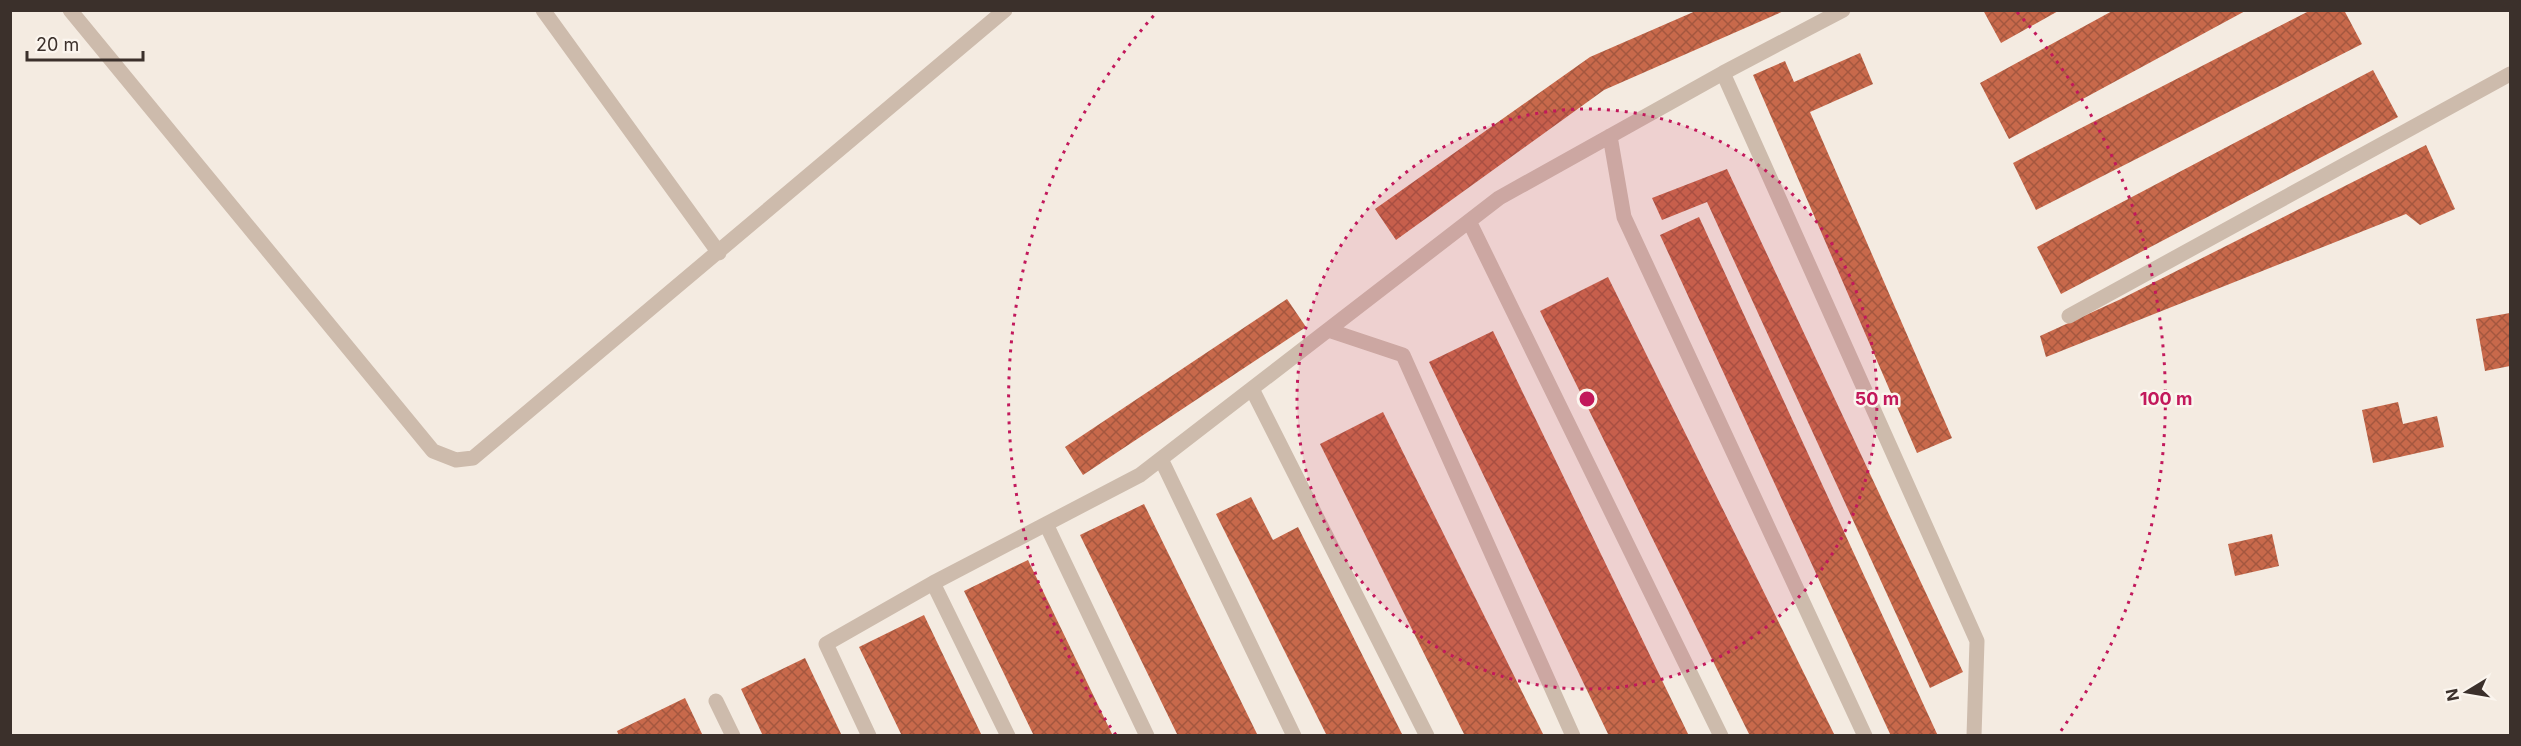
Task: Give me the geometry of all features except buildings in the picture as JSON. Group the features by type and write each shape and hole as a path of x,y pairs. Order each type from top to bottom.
{"lane":[{"path":"70,10 433,451 456,460 473,458 1005,10"},
{"path":"543,10 719,252"},
{"path":"869,735 826,645 933,583 1140,476 1498,198 1843,10"},
{"path":"1723,74 1977,641 1974,735"},
{"path":"2069,316 2511,74"},
{"path":"1610,136 1624,217 1865,735"},
{"path":"1469,221 1721,735"},
{"path":"1328,330 1403,354 1573,735"},
{"path":"1252,389 1427,735"},
{"path":"1161,459 1294,735"},
{"path":"1046,524 1147,735"},
{"path":"933,583 1008,735"},
{"path":"716,701 733,735"}]}
